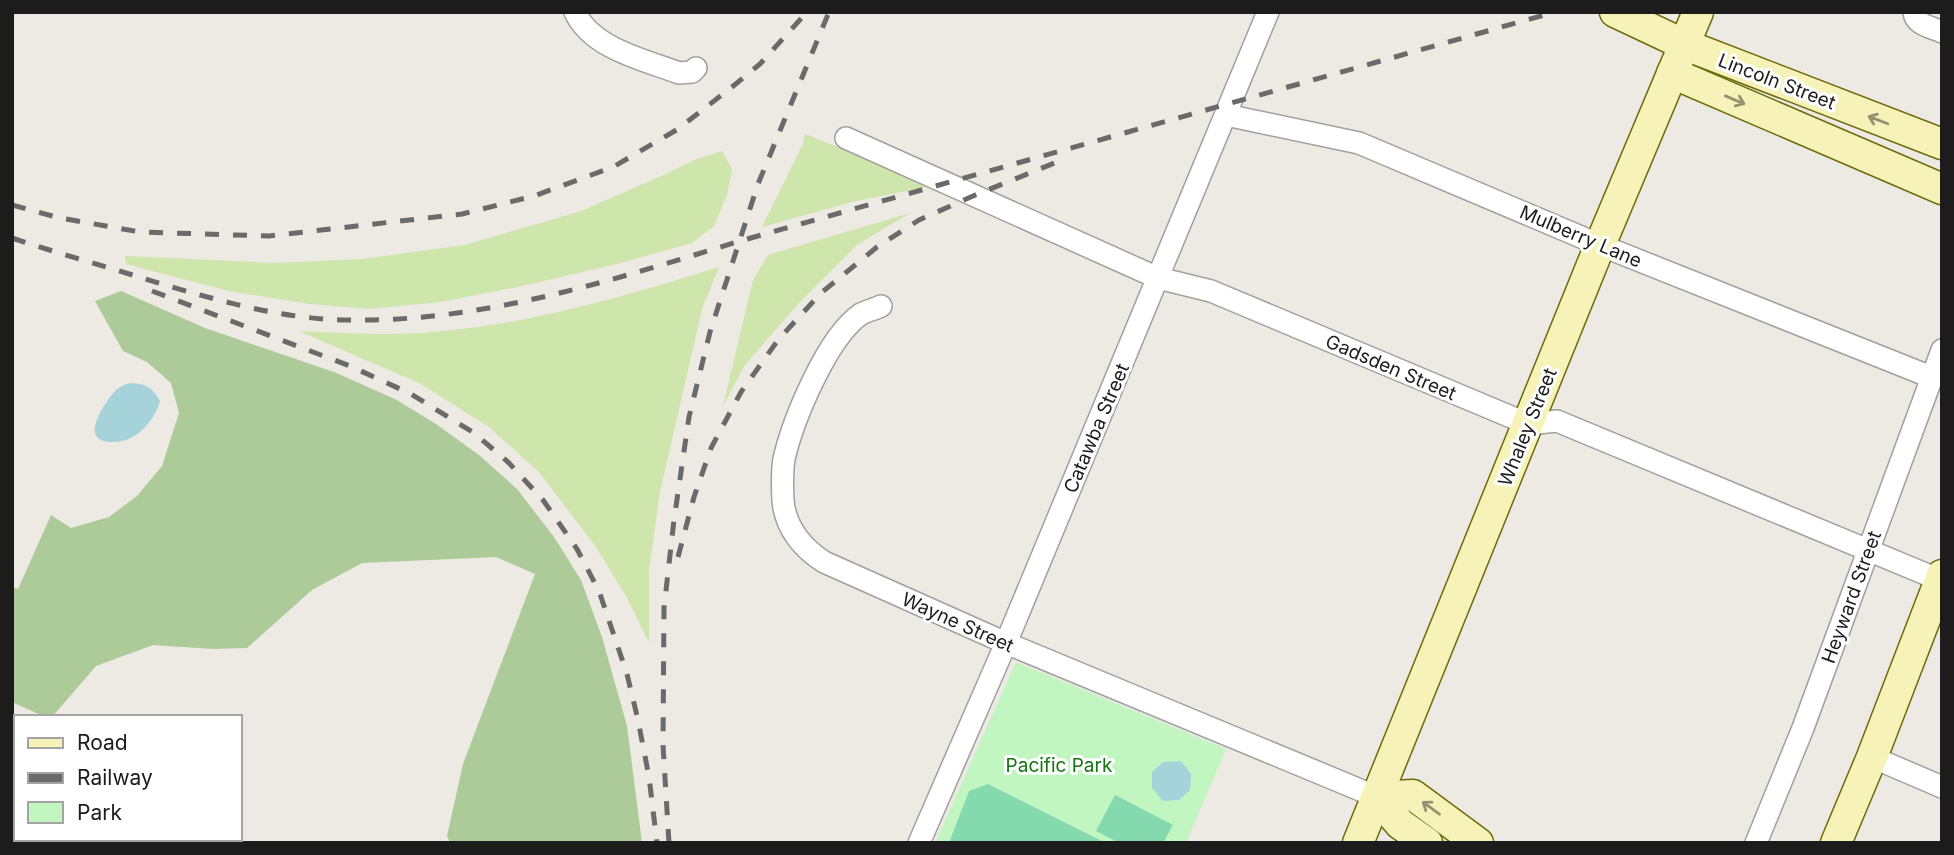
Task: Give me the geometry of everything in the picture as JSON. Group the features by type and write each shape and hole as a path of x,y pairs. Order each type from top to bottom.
{"main road":[{"name":"Lincoln Street","path":"1615,12 1683,44 1942,144"},
{"name":"Whaley Street","path":"1358,843 1600,245 1698,12"},
{"name":"Lincoln Street","path":"1672,73 1942,189"},
{"path":"1836,843 1941,578"},
{"name":"Wayne Street","path":"1377,797 1413,795 1478,843"},
{"name":"Wayne Street","path":"1377,797 1400,824 1427,843"}],"street":[{"path":"576,12 587,30 608,45 679,73 692,72 696,68"},
{"name":"Catawba Street","path":"919,843 1006,643 1268,12"},
{"path":"1914,12 1913,16 1918,22 1942,32"},
{"name":"Mulberry Lane","path":"1226,115 1359,143 1600,245 1931,377"},
{"name":"Gadsden Street","path":"846,138 1158,278 1212,291 1528,424 1554,420 1868,551 1941,578"},
{"name":"Wayne Street","path":"881,306 861,314 844,331 823,360 797,419 783,462 784,507 792,531 808,551 824,562 1006,643 1377,797"},
{"name":"Heyward Street","path":"1756,843 1803,727 1942,350"},
{"path":"1872,757 1942,787"}],"green space":[{"path":"805,134 926,187 852,202 762,227 803,144"},
{"path":"722,151 732,169 727,195 714,226 692,243 617,264 441,302 369,309 310,304 228,291 126,264 125,256 275,263 362,259 465,245 581,211 697,159"},
{"path":"910,213 857,245 798,304 745,365 723,406 753,280 768,255"},
{"path":"719,267 702,309 660,492 649,570 649,643 626,596 596,547 539,472 489,427 421,384 299,331 400,334 506,323 578,307"},
{"path":"121,291 205,328 334,372 395,399 479,455 517,489 554,537 581,580 602,637 627,726 642,843 450,843 447,836 463,764 535,574 496,557 362,563 312,590 247,648 153,645 96,666 54,715 41,715 12,702 12,587 18,589 51,515 71,528 109,517 137,496 162,466 179,413 171,383 147,362 123,351 95,301"},
{"name":"Pacific Park","path":"1016,662 1226,749 1186,843 935,843"},
{"path":"988,784 1106,843 949,843 969,791"},
{"path":"1115,795 1173,825 1163,843 1119,843 1096,831"}],"water":[{"path":"141,384 152,390 160,401 154,416 143,429 130,438 106,442 98,438 95,427 108,399 123,385"},
{"path":"1181,761 1191,774 1190,790 1179,800 1163,801 1152,788 1152,772 1163,762"}],"railway":[{"path":"12,205 60,218 140,232 269,236 462,214 534,196 613,167 678,129 760,64 807,12"},
{"path":"669,843 663,745 664,608 689,417 710,332 758,184 829,12"},
{"path":"12,238 189,292 294,316 346,320 396,319 497,307 595,284 1555,12"},
{"path":"678,557 711,448 741,392 778,340 821,293 877,247 919,220 1057,162"},
{"path":"152,291 350,366 411,394 474,433 508,462 543,500 577,549 599,591 627,674 649,777 657,843"}]}
